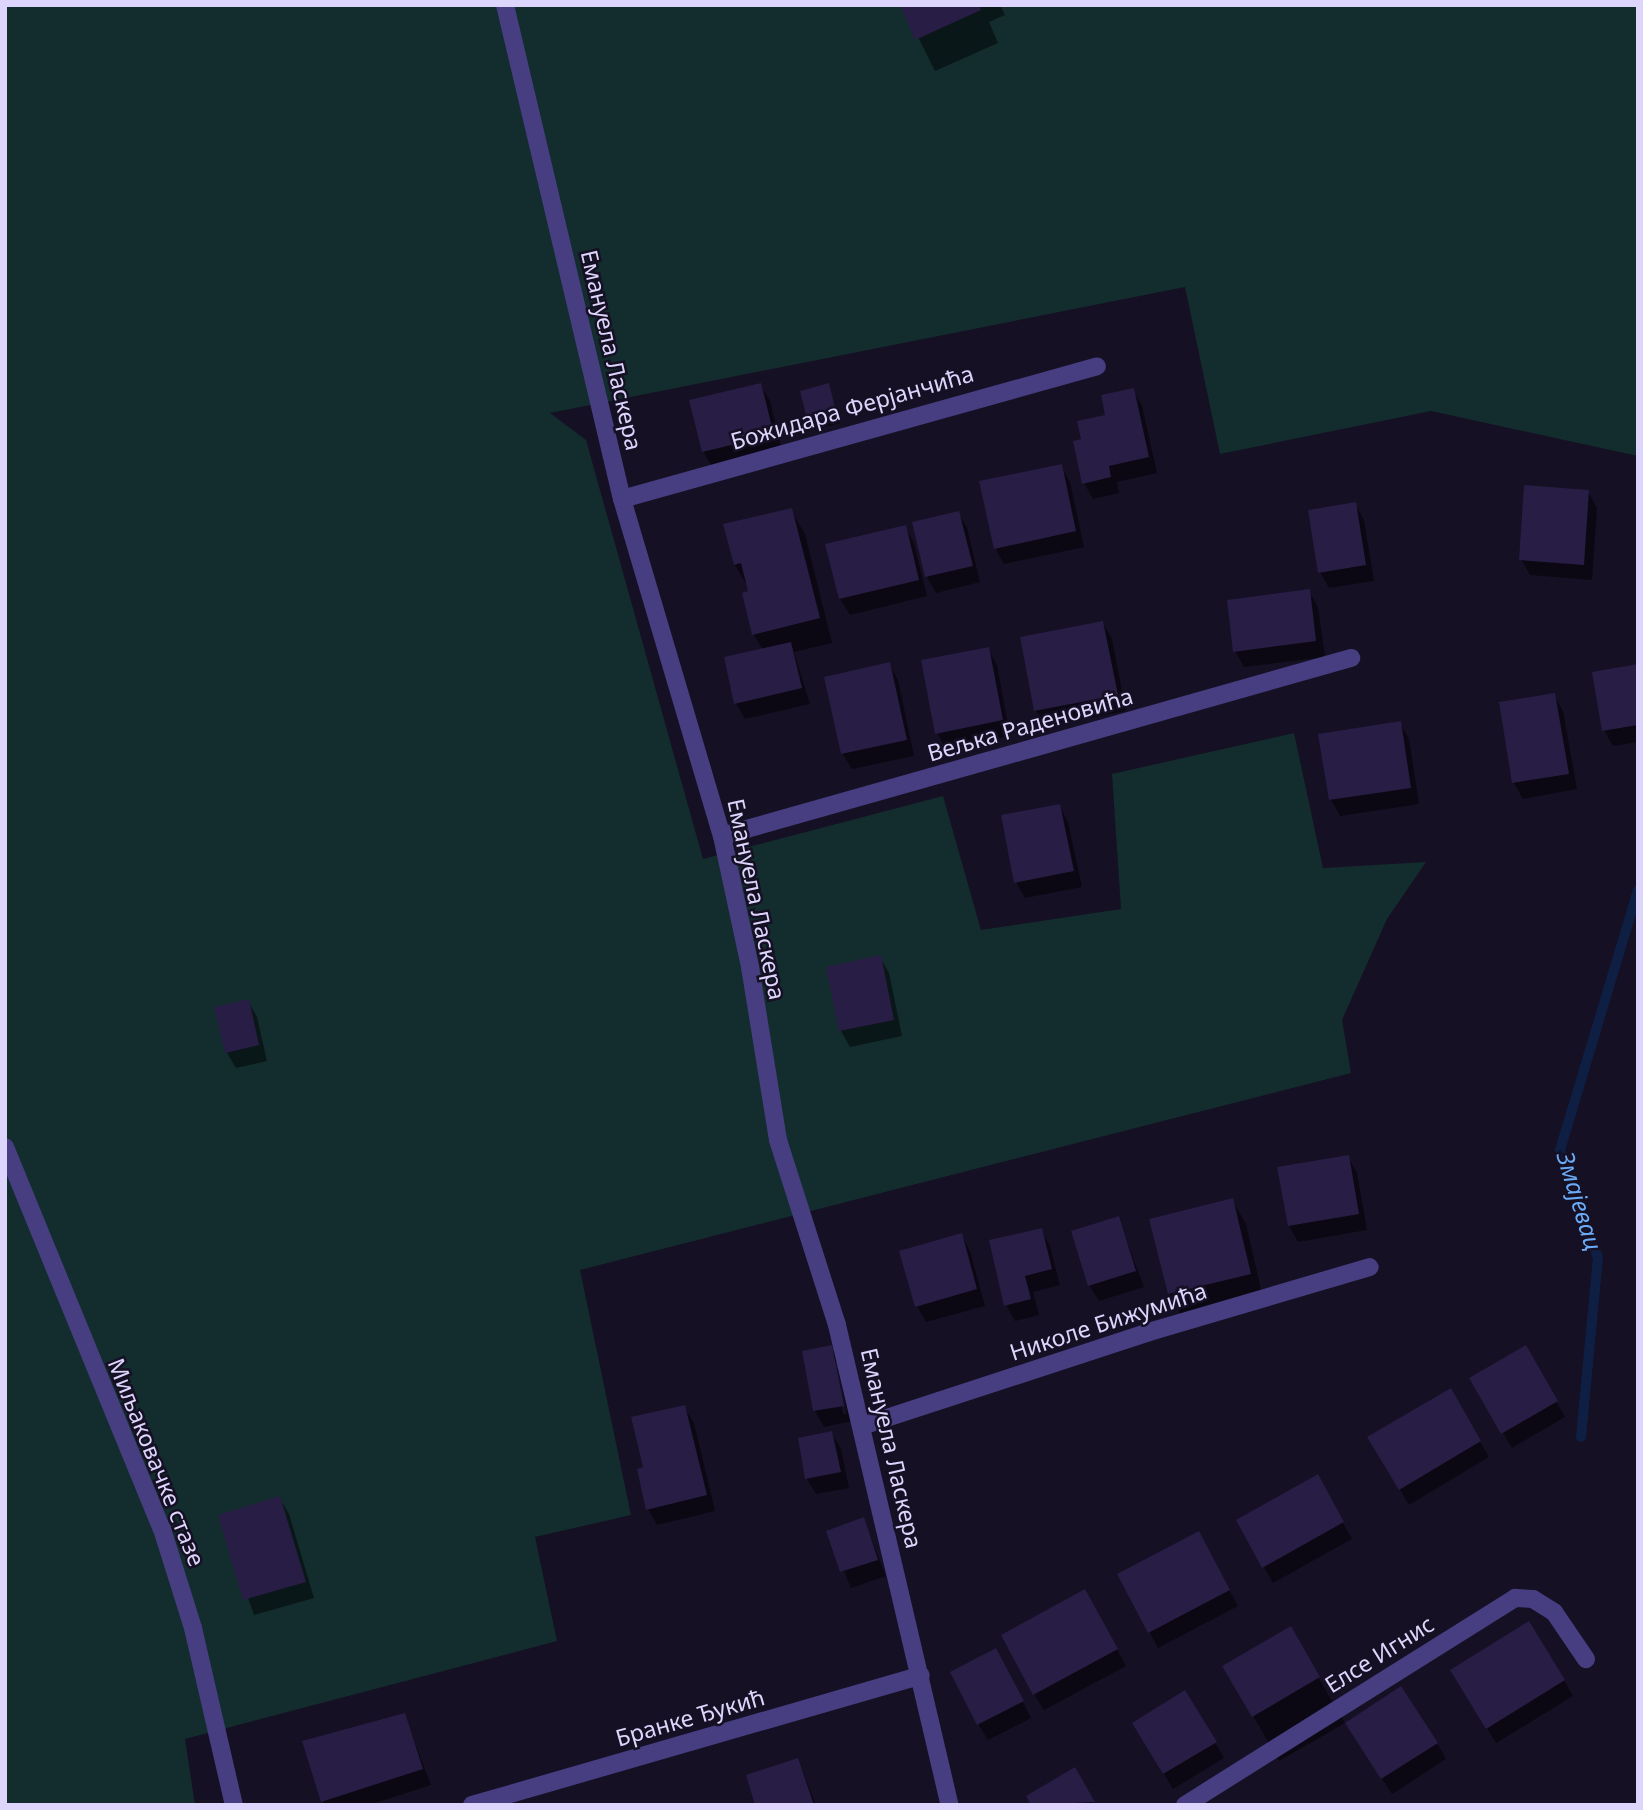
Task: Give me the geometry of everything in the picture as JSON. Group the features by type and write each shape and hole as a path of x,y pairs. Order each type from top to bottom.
{"street":[{"name":"Емануела Ласкера","path":"505,5 622,499 722,836 750,967 778,1140 837,1325 950,1805"},
{"name":"Божидара Ферјанчића","path":"622,499 1097,366"},
{"name":"Вељка Раденовића","path":"722,836 1351,658"},
{"name":"Миљаковачке стазе","path":"5,1147 162,1530 193,1628 234,1805"},
{"name":"Николе Бижумића","path":"862,1426 1149,1332 1370,1267"},
{"name":"Елсе Игнис","path":"1185,1805 1515,1598 1533,1599 1554,1612 1586,1659"},
{"name":"Бранке Ђукић","path":"472,1805 921,1675"}],"green space":[{"path":"5,5 1638,5 1638,456 1431,411 1220,454 1185,287 550,413 586,440 703,859 943,796 981,930 1121,909 1112,774 1294,733 1323,868 1426,862 1387,919 1342,1020 1351,1073 580,1270 631,1515 535,1537 557,1641 185,1739 195,1805 5,1805"}],"building":[{"path":"900,5 979,5 981,10 915,40"},
{"path":"761,383 774,435 702,452 689,400"},
{"path":"829,383 837,416 808,423 800,391"},
{"path":"1134,388 1149,457 1109,466 1111,477 1082,484 1073,441 1081,439 1077,421 1105,415 1101,395"},
{"path":"1062,464 1076,531 994,549 979,481"},
{"path":"1524,485 1589,490 1584,565 1519,560"},
{"path":"1356,502 1366,565 1318,573 1308,510"},
{"path":"792,508 820,618 752,635 742,593 748,591 741,563 734,565 723,524"},
{"path":"959,511 973,566 925,577 912,522"},
{"path":"906,525 919,580 839,599 825,544"},
{"path":"1310,589 1316,641 1233,652 1227,600"},
{"path":"1103,621 1118,695 1034,711 1020,637"},
{"path":"791,642 802,688 734,704 724,657"},
{"path":"989,647 1003,720 935,734 921,660"},
{"path":"890,662 907,740 841,754 824,677"},
{"path":"1638,664 1638,725 1602,731 1592,672"},
{"path":"1555,693 1569,774 1512,783 1499,702"},
{"path":"1401,721 1411,788 1329,800 1318,734"},
{"path":"1060,804 1074,871 1014,883 1001,815"},
{"path":"881,955 894,1020 839,1031 826,967"},
{"path":"249,999 259,1045 225,1053 214,1007"},
{"path":"1349,1155 1359,1214 1288,1226 1277,1167"},
{"path":"1233,1198 1251,1274 1168,1294 1149,1219"},
{"path":"1119,1216 1136,1271 1088,1286 1071,1231"},
{"path":"1042,1228 1052,1269 1025,1276 1031,1299 1004,1306 989,1240"},
{"path":"962,1233 977,1289 915,1307 899,1251"},
{"path":"832,1345 844,1406 813,1411 802,1351"},
{"path":"1526,1345 1558,1401 1501,1434 1469,1378"},
{"path":"1451,1388 1481,1441 1399,1490 1367,1437"},
{"path":"685,1405 707,1495 646,1510 637,1469 643,1467 631,1417"},
{"path":"832,1431 841,1472 805,1479 798,1438"},
{"path":"1318,1474 1344,1522 1262,1568 1236,1520"},
{"path":"280,1496 306,1582 243,1600 218,1515"},
{"path":"864,1517 878,1560 840,1572 826,1531"},
{"path":"1199,1531 1230,1590 1148,1633 1117,1574"},
{"path":"1085,1589 1118,1649 1033,1695 1001,1635"},
{"path":"1529,1621 1565,1680 1486,1729 1450,1670"},
{"path":"1291,1626 1320,1677 1252,1717 1222,1666"},
{"path":"996,1648 1024,1701 977,1725 950,1672"},
{"path":"1401,1686 1438,1743 1381,1779 1345,1723"},
{"path":"1185,1690 1217,1742 1163,1774 1132,1723"},
{"path":"405,1713 423,1769 321,1802 302,1741"},
{"path":"798,1758 814,1805 755,1805 746,1775"},
{"path":"1075,1767 1095,1802 1031,1805 1026,1796"}],"waterway":[{"name":"Змајевац","path":"1581,1437 1598,1258 1560,1150 1638,890"}]}
